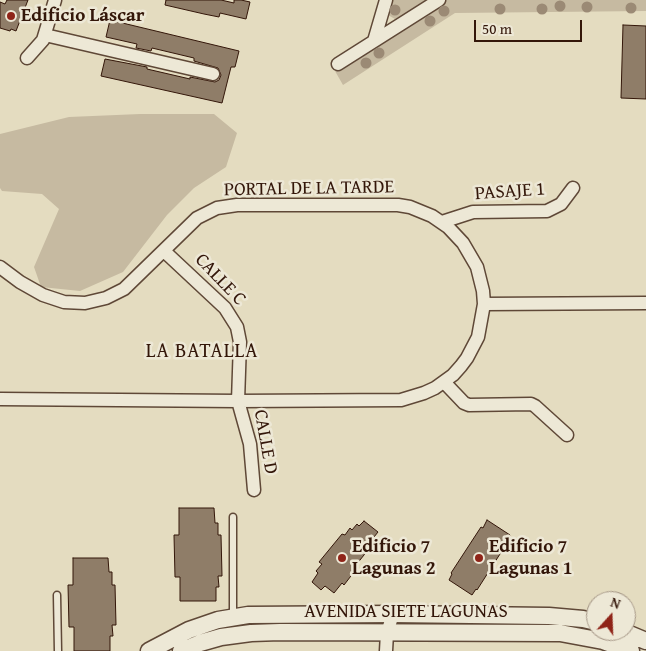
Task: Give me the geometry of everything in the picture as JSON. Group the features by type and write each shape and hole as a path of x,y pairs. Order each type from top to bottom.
{"street":[{"path":"27,58 40,45 45,35 55,0"},
{"path":"374,41 386,0"},
{"path":"338,64 439,0"},
{"path":"45,35 213,74"},
{"name":"PASAJE 1","path":"442,222 462,214 485,211 547,210 561,204 573,188"},
{"name":"PORTAL DE LA TARDE","path":"0,267 20,282 44,295 64,302 85,303 106,298 124,289 197,218 227,205 398,205 421,211 442,222 464,243 472,255 481,279 484,304 481,327 473,348 461,366 444,382 424,394 401,400 0,399"},
{"name":"CALLE C","path":"164,251 225,308 234,320 240,342 238,401"},
{"path":"484,304 646,303"},
{"path":"444,382 464,403 469,405 505,406 524,404 535,406 567,435"},
{"name":"CALLE D","path":"238,401 250,444 254,490"},
{"path":"279,614 280,632"},
{"path":"386,651 386,632 393,614"},
{"name":"AVENIDA SIETE LAGUNAS","path":"149,651 189,630 218,620 248,615 393,614 569,617 586,620"},
{"name":"AVENIDA SIETE LAGUNAS","path":"181,651 200,647 236,634 386,632 560,633 603,641 631,651"}],"lane":[{"path":"233,517 233,617"},
{"path":"57,595 58,651"}],"shaded area":[{"path":"389,0 431,0 395,19 388,15"},
{"path":"445,0 646,0 646,11 455,13 343,85 335,71"},
{"path":"140,114 214,114 237,133 226,167 194,188 167,215 123,272 80,291 41,287 34,267 59,209 42,194 2,191 0,188 0,134 69,117"}],"building":[{"name":"Edificio Láscar","path":"7,0 28,0 16,31 0,28 0,2 5,4"},
{"path":"166,0 221,0 234,3 234,0 241,0 250,2 246,19 220,13 219,17 165,5"},
{"path":"110,20 239,51 235,67 231,67 222,103 101,76 105,59 147,67 147,69 190,79 190,77 215,82 219,80 221,75 218,68 194,61 194,58 152,48 151,51 136,48 137,44 106,37"},
{"path":"623,25 646,26 646,99 621,98"},
{"path":"179,508 214,508 215,523 218,523 218,535 221,535 222,576 218,576 219,587 216,587 216,601 180,601 180,577 175,577 174,535 179,535"},
{"name":"Edificio 7 Lagunas 1","path":"487,520 510,535 507,543 472,595 449,580 451,573"},
{"name":"Edificio 7 Lagunas 2","path":"364,521 378,532 374,537 376,540 352,570 354,572 344,585 342,583 334,593 325,586 321,590 312,582 318,573 316,571 322,564 319,562 342,534 345,535 350,528 352,530 357,524 359,526"},
{"path":"73,558 108,558 109,572 112,572 112,585 115,585 116,625 112,625 113,636 110,636 110,651 74,651 74,627 69,627 68,585 73,585"}],"place":[{"name":"Edificio Láscar","path":"11,16"},
{"name":"Edificio 7 Lagunas 2","path":"342,558"},
{"name":"Edificio 7 Lagunas 1","path":"479,558"}],"district":[{"name":"LA BATALLA","path":"202,352"}]}
